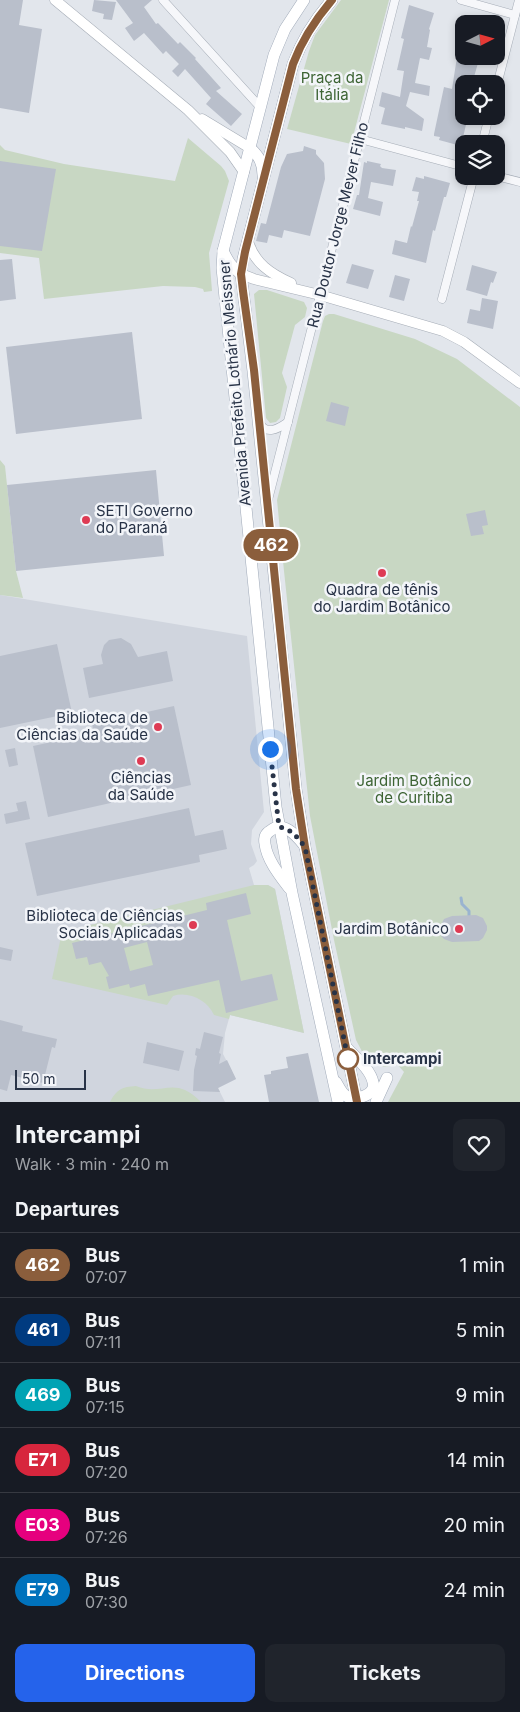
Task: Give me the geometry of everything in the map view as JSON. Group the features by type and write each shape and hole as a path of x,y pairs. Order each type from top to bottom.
{"main road":[{"path":"54,0 188,110 230,152 244,172"},
{"name":"Avenida Prefeito Lothário Meissner","path":"304,0 290,20 279,43 223,251 223,278 275,801 292,893 338,1102"},
{"name":"Avenida Prefeito Lothário Meissner","path":"332,0 310,29 298,52 241,274 254,370 296,789 305,847 356,1100"},
{"path":"188,110 257,154 261,160 264,179"},
{"path":"248,241 255,258 266,269 280,278 320,295"},
{"path":"223,251 234,270 254,279 320,295 443,331 464,342 520,383"},
{"path":"492,363 520,391"},
{"path":"232,373 254,370"},
{"path":"255,597 276,595"},
{"path":"292,893 266,851 264,842 266,833 272,828 287,828 294,833 305,847"},
{"path":"333,1079 344,1095 350,1098 356,1100 370,1094 374,1084 366,1069 346,1047"},
{"path":"376,1102 387,1078"}],"street":[{"path":"163,0 261,108"},
{"name":"Rua Doutor Jorge Meyer Filho","path":"267,506 395,0"},
{"path":"460,0 515,15"},
{"path":"500,75 519,0"},
{"path":"360,139 455,165"},
{"path":"505,178 520,182"},
{"path":"442,300 472,185"},
{"path":"258,421 266,430 280,428 288,422"}],"shaded area":[{"path":"0,595 247,636 264,812 252,830 251,844 257,861 249,868 254,885 268,885 275,889 304,1033 230,1015 225,1033 223,1054 236,1079 218,1088 225,1102 0,1102"}],"green space":[{"name":"Praça da Itália","path":"341,0 389,0 351,144 287,129 315,35"},
{"path":"188,138 221,166 229,181 209,253 212,291 204,292 203,289 195,287 163,286 44,299 39,258 0,253 0,145 5,150 64,164 175,181"},
{"path":"259,290 267,290 304,302 307,308 305,317 295,325 282,373 287,387 280,418 276,422 270,423 266,418 254,294"},
{"name":"Jardim Botânico de Curitiba","path":"329,314 415,339 457,359 520,407 520,1102 388,1102 404,1072 397,1064 386,1067 372,1064 366,1059 356,1040 310,816 277,500 323,321 325,316"},
{"path":"0,460 5,466 16,571 23,598 0,595"},
{"path":"254,885 268,885 275,889 304,1033 230,1015 229,1019 214,1015 207,1005 191,996 173,996 167,1005 52,979 62,932"},
{"path":"136,1086 145,1089 183,1089 201,1102 110,1102 120,1090"}],"building":[{"path":"0,0 23,0 19,25 42,29 29,113 0,108"},
{"path":"94,0 116,2 112,20 103,19 104,14 92,11"},
{"path":"116,0 152,0 144,7 156,24 158,23 178,44 180,42 196,58 221,88 216,91 242,114 231,126 206,104 211,98 185,69 178,77 172,71 179,64 166,51 163,54 144,33 134,41 125,28 133,23"},
{"path":"409,5 434,13 429,29 427,47 432,48 429,60 420,58 415,83 430,86 429,96 410,92 406,106 424,119 422,131 381,124 385,108 379,106 382,92 400,97 404,71 397,70 404,39 401,38"},
{"path":"456,65 477,65 475,75 455,75 455,125 466,125 464,135 455,135 455,144 439,140 440,137 434,136 444,87 452,89"},
{"path":"304,146 316,150 316,154 324,163 325,179 310,236 284,230 282,238 269,235 267,243 256,241 261,223 266,224 281,167 287,154 303,151"},
{"path":"0,161 56,169 42,251 0,246"},
{"path":"367,161 381,164 382,168 396,170 393,186 371,182 368,198 383,202 380,216 353,209 357,195 359,195 364,162 367,163"},
{"path":"424,176 450,183 446,197 444,197 435,231 433,230 426,263 392,254 395,240 407,243 419,201 417,201 419,192 412,191 416,177 424,179"},
{"path":"12,259 16,299 0,301 0,260"},
{"path":"352,264 374,270 368,289 346,283"},
{"path":"472,265 497,272 493,283 491,282 487,296 466,290"},
{"path":"395,275 410,279 404,301 389,297"},
{"path":"482,298 498,301 493,329 467,323 470,309 480,311"},
{"path":"132,332 142,419 16,434 6,347"},
{"path":"331,402 349,407 345,426 326,421"},
{"name":"SETI Governo do Paraná","path":"156,470 164,556 16,571 7,485"},
{"path":"485,510 488,525 482,526 484,534 471,536 466,514"},
{"path":"121,638 131,644 138,657 167,651 173,681 89,698 83,668 103,664 101,655 104,645 109,640"},
{"path":"57,644 72,713 0,728 0,656"},
{"name":"Ciências da Saúde","path":"174,706 191,785 48,817 33,746 94,733 92,724"},
{"path":"15,748 18,765 9,767 5,750"},
{"path":"26,801 30,819 6,824 4,814 18,811 16,803"},
{"path":"189,808 195,836 223,830 227,849 199,855 200,862 37,896 25,843"},
{"path":"246,893 251,914 227,920 241,981 272,974 278,1000 226,1013 219,980 148,996 145,984 130,988 129,984 109,989 106,977 109,976 101,962 89,965 87,957 76,959 72,943 207,910 206,903","holes":["147,942 153,965 130,971 124,948"]},
{"path":"476,915 483,918 487,926 483,938 479,941 452,942 441,936 440,927 444,919 452,916"},
{"path":"0,947 13,950 11,961 0,959"},
{"path":"0,1020 23,1026 22,1031 57,1039 55,1048 52,1047 45,1075 49,1075 47,1084 11,1075 7,1091 0,1089"},
{"path":"204,1032 223,1037 219,1053 221,1054 219,1064 227,1060 236,1079 218,1088 220,1092 193,1091 197,1056 195,1055 196,1048 200,1049"},
{"path":"147,1042 184,1051 179,1071 143,1063"},
{"path":"308,1053 319,1102 269,1102 264,1075 271,1074 271,1071 288,1068 286,1057"}],"waterway":[{"path":"461,898 462,904 469,911 469,919"}],"bus line":[{"name":"462","path":"332,0 317,18 303,40 293,64 243,259 241,274 254,370 299,813 357,1102"}],"place":[{"name":"SETI Governo do Paraná","path":"86,520"},
{"name":"Quadra de tênis do Jardim Botânico","path":"382,573"},
{"name":"Biblioteca de Ciências da Saúde","path":"158,727"},
{"name":"Ciências da Saúde","path":"141,761"},
{"name":"Biblioteca de Ciências Sociais Aplicadas","path":"193,925"},
{"name":"Jardim Botânico","path":"459,929"},
{"name":"Intercampi","path":"348,1059"}],"route":[{"path":"270,749 279,827 287,828 294,833 305,847 349,1064 348,1059"}]}
